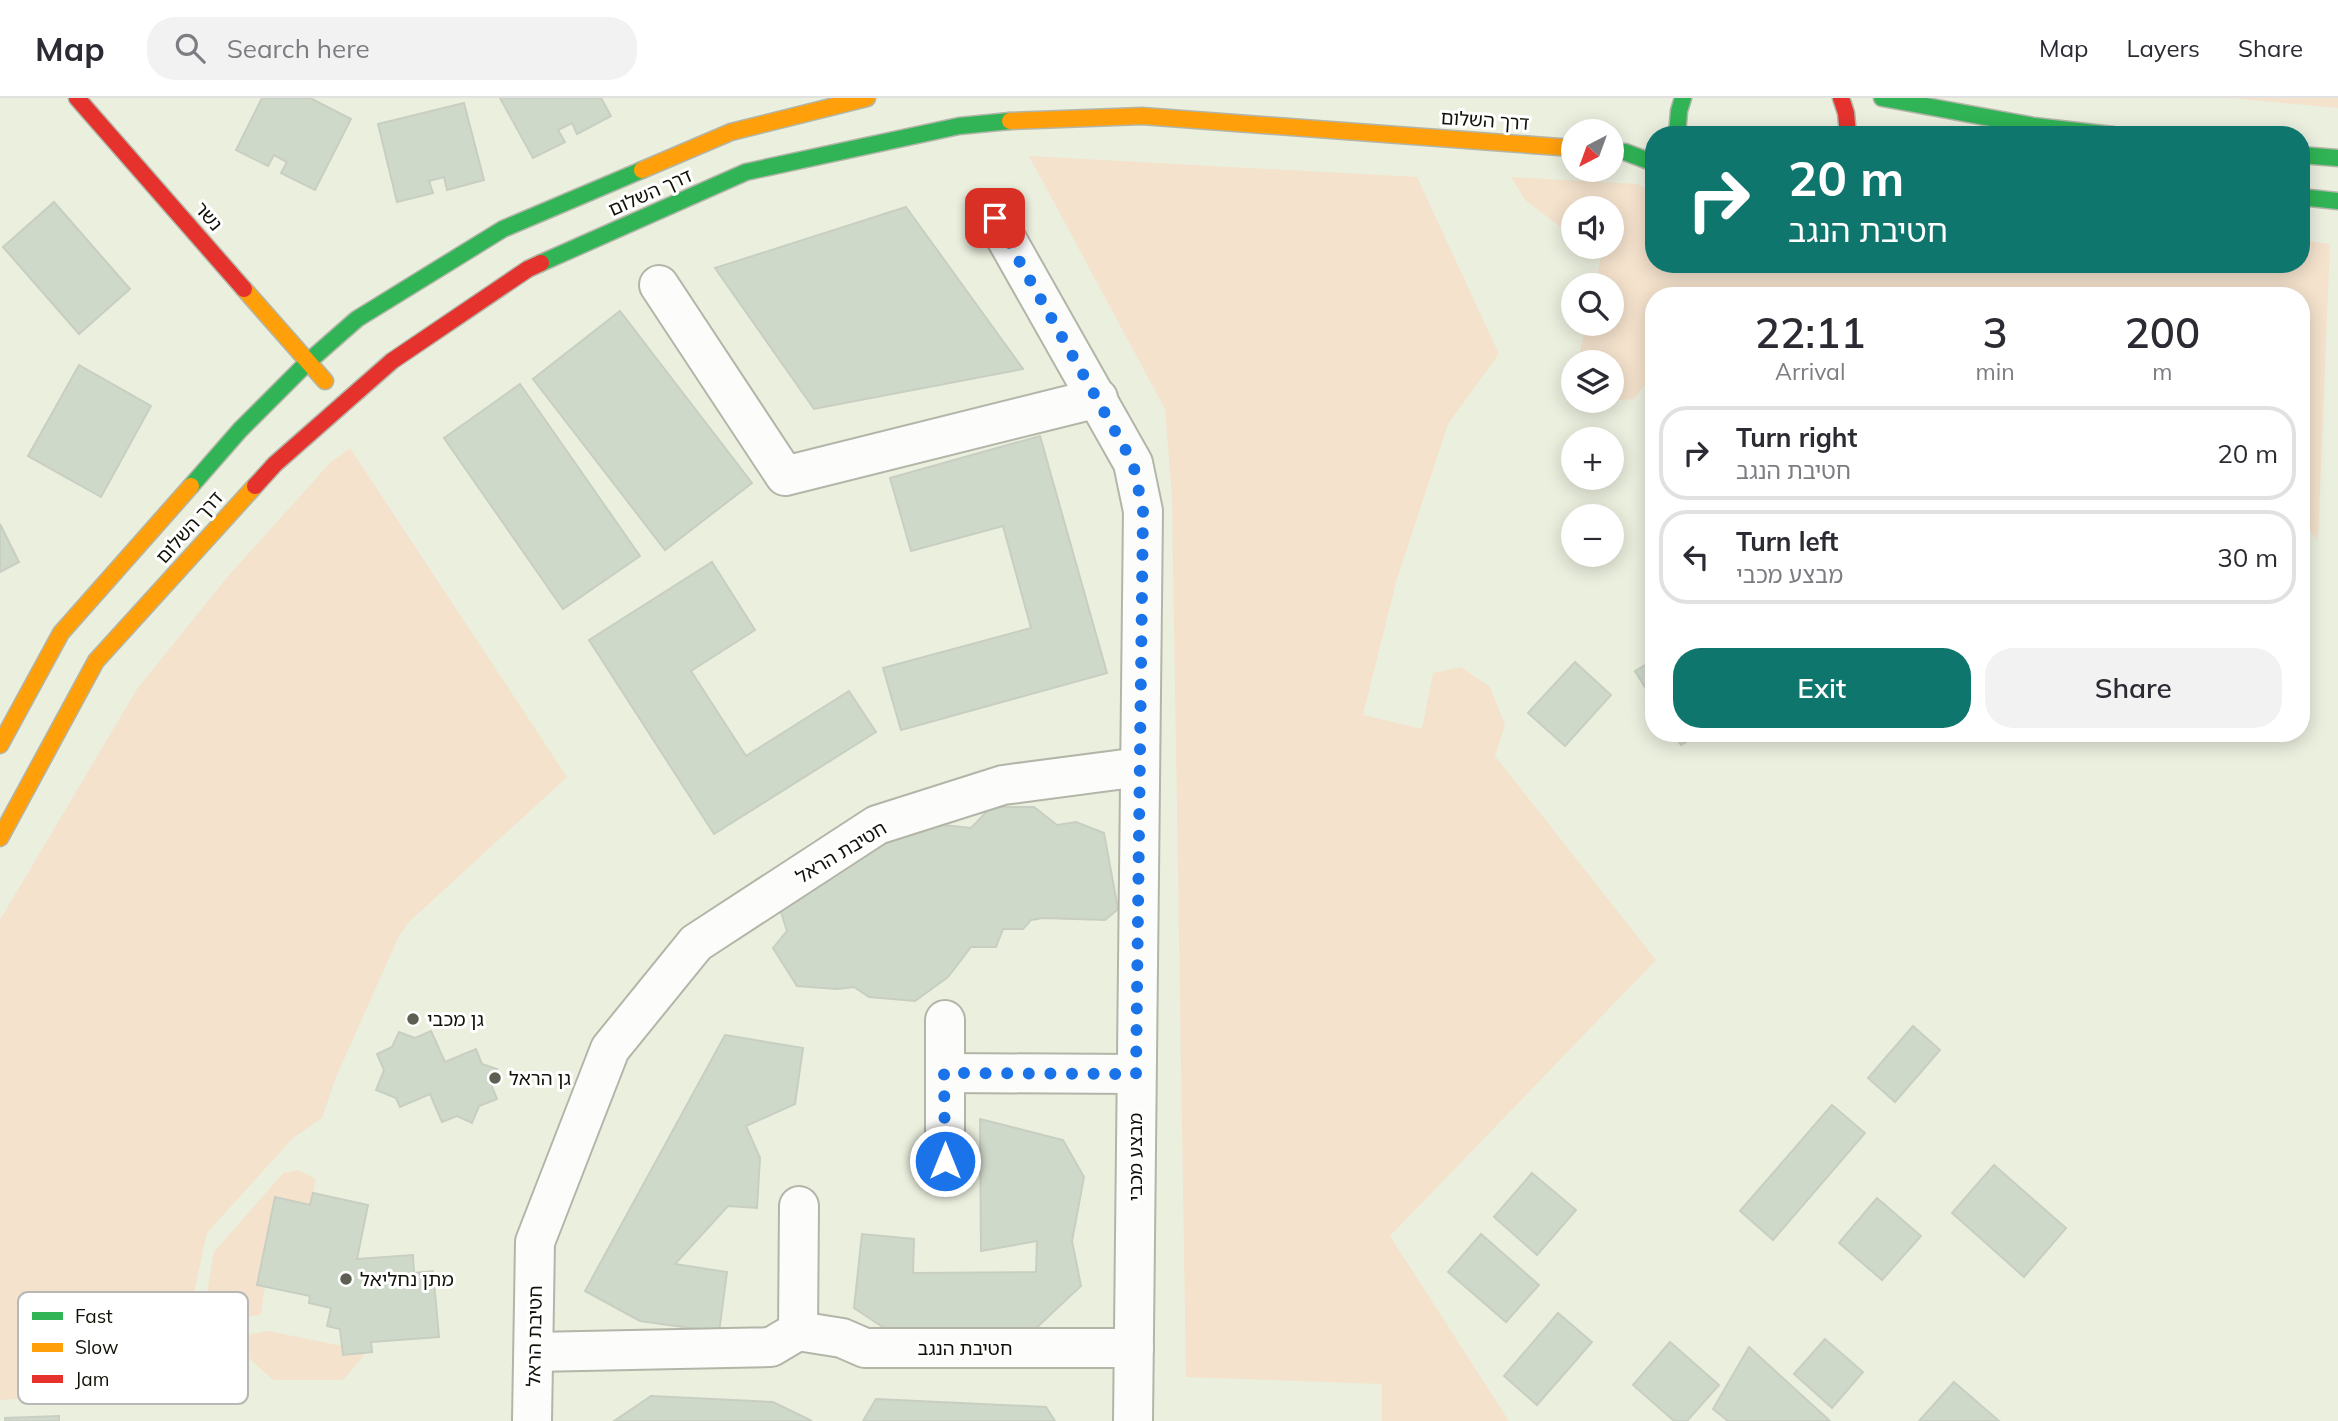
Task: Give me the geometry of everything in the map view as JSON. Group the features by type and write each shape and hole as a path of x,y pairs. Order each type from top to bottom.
{"street":[{"name":"נשר","path":"77,98 345,402"},
{"name":"דרך השלום","path":"0,745 61,633 240,430 308,362 357,319 503,229 731,132 867,98"},
{"path":"1677,126 1683,98"},
{"path":"1841,98 1847,126"},
{"path":"1882,98 2034,126"},
{"name":"דרך השלום","path":"0,838 96,661 275,464 392,361 528,269 746,172 987,122 1142,116 1561,147"},
{"path":"1624,152 1645,160"},
{"path":"2310,156 2338,158"},
{"path":"2310,198 2338,201"},
{"path":"995,218 1133,463 1143,511 1140,767"},
{"path":"659,285 785,476 1098,398"},
{"name":"מבצע מכבי","path":"1133,1421 1140,767"},
{"name":"חטיבת הראל","path":"532,1421 535,1242 610,1049 696,943 877,825 1003,785 1140,767"},
{"path":"944,1020 945,1161"},
{"path":"944,1073 1136,1074"},
{"path":"534,1352 771,1347 798,1331 799,1206"},
{"name":"חטיבת הנגב","path":"798,1331 842,1338 865,1348 1134,1348"}],"shaded area":[{"path":"2230,98 2338,98 2338,108"},
{"path":"1029,156 1417,177 1499,354 1448,424 1397,579 1363,715 1422,729 1433,673 1461,667 1490,687 1505,725 1495,756 1656,960 1390,1236 1509,1421 1382,1421 1382,1384 1186,1377 1172,497 1165,409"},
{"path":"1511,177 1561,180 1561,182 1638,184 1645,189 1645,273 2310,273 2310,241 2330,244 2318,540 2310,532 2310,287 1645,287 1645,385 1634,399 1624,400 1624,350 1581,350 1583,336 1624,336 1624,273 1598,273 1601,259 1624,259 1624,196 1561,196 1561,227 1525,200"},
{"path":"350,448 567,777 409,922 399,936 336,1077 322,1118 293,1138 207,1233 194,1292 18,1292 18,1399 0,1400 0,920 137,689 229,575 330,463"},
{"path":"298,1170 316,1179 310,1205 275,1198 257,1284 265,1286 261,1314 248,1318 248,1292 207,1292 214,1252 283,1173"},
{"path":"268,1331 342,1346 343,1355 366,1353 343,1380 273,1380 248,1356 248,1335"}],"building":[{"path":"262,98 310,98 351,119 315,190 281,173 287,162 274,155 268,166 236,150"},
{"path":"500,98 601,98 611,116 577,134 572,123 558,130 565,142 533,158"},
{"path":"464,103 484,180 447,190 444,177 429,181 433,193 397,202 378,124"},
{"path":"54,202 130,289 79,334 3,247"},
{"path":"906,207 1023,369 814,409 715,268"},
{"path":"620,311 752,483 665,550 533,379"},
{"path":"79,365 151,406 101,497 28,456"},
{"path":"520,384 640,556 563,609 444,438"},
{"path":"1040,436 1107,673 901,730 883,668 1031,628 1003,526 911,551 890,478"},
{"path":"0,524 19,562 0,572"},
{"path":"712,562 755,630 691,671 746,756 849,691 876,732 714,834 589,640"},
{"path":"1575,662 1611,695 1565,746 1528,713"},
{"path":"1645,665 1645,687 1635,671"},
{"path":"991,807 1034,807 1057,825 1076,822 1104,833 1118,909 1105,920 1043,918 1031,920 1023,929 1003,929 996,947 971,947 948,977 915,1001 869,997 854,987 837,989 797,986 773,948 787,931 780,909 915,822 971,828"},
{"path":"1913,1026 1940,1050 1895,1102 1868,1078"},
{"path":"431,1031 445,1062 476,1049 482,1064 497,1069 491,1084 497,1099 479,1106 472,1123 457,1116 442,1122 430,1094 400,1107 396,1098 376,1090 384,1070 377,1054 392,1047 399,1032 415,1038"},
{"path":"725,1035 803,1048 795,1104 746,1126 760,1158 757,1208 728,1206 675,1264 727,1272 719,1332 640,1321 585,1291"},
{"path":"1832,1105 1865,1133 1773,1240 1740,1211"},
{"path":"980,1119 1063,1140 1084,1177 1072,1241 1081,1286 1033,1331 898,1337 854,1308 862,1234 914,1239 913,1273 1036,1272 1037,1241 981,1251"},
{"path":"1994,1165 2066,1228 2024,1277 1952,1213"},
{"path":"1532,1173 1576,1210 1537,1255 1494,1217"},
{"name":"מתן נחליאל","path":"313,1193 368,1205 357,1259 413,1255 414,1273 433,1271 439,1337 371,1342 372,1352 343,1355 340,1329 327,1326 331,1308 309,1303 310,1296 257,1285 275,1197 310,1205"},
{"path":"1877,1198 1921,1236 1882,1280 1839,1243"},
{"path":"1481,1234 1539,1285 1506,1322 1448,1272"},
{"path":"1558,1313 1592,1342 1537,1405 1504,1376"},
{"path":"1825,1339 1863,1372 1832,1408 1794,1374"},
{"path":"1670,1342 1719,1385 1687,1421 1674,1421 1633,1385"},
{"path":"1749,1347 1830,1421 1728,1421 1713,1409"},
{"path":"1954,1382 1999,1421 1919,1421"},
{"path":"651,1396 773,1402 812,1421 614,1421"},
{"path":"876,1399 1046,1407 1055,1421 863,1421"},
{"path":"59,1416 59,1421 5,1421 5,1418"}],"traffic: fast":[{"path":"1678,126 1683,98"},
{"path":"1882,98 2034,126"},
{"path":"541,263 746,172 959,126 1010,121"},
{"path":"1624,152 1645,160"},
{"path":"2310,156 2338,158"},
{"path":"191,486 240,430 308,362 357,319 503,229 642,170"},
{"path":"2310,198 2338,201"}],"traffic: slow":[{"path":"642,170 731,132 867,98"},
{"path":"1010,121 1142,116 1561,147"},
{"path":"244,289 325,381"},
{"path":"0,745 61,633 191,486"},
{"path":"0,838 96,661 255,486"}],"traffic: jam":[{"path":"77,98 244,289"},
{"path":"1841,98 1847,126"},
{"path":"255,486 275,464 392,361 528,269 541,263"}],"place":[{"name":"גן מכבי","path":"413,1019"},
{"name":"גן הראל","path":"495,1078"},
{"name":"מתן נחליאל","path":"346,1279"}],"route":[{"path":"945,1161 944,1073 1136,1074 1143,511 1133,463 995,218"}]}
